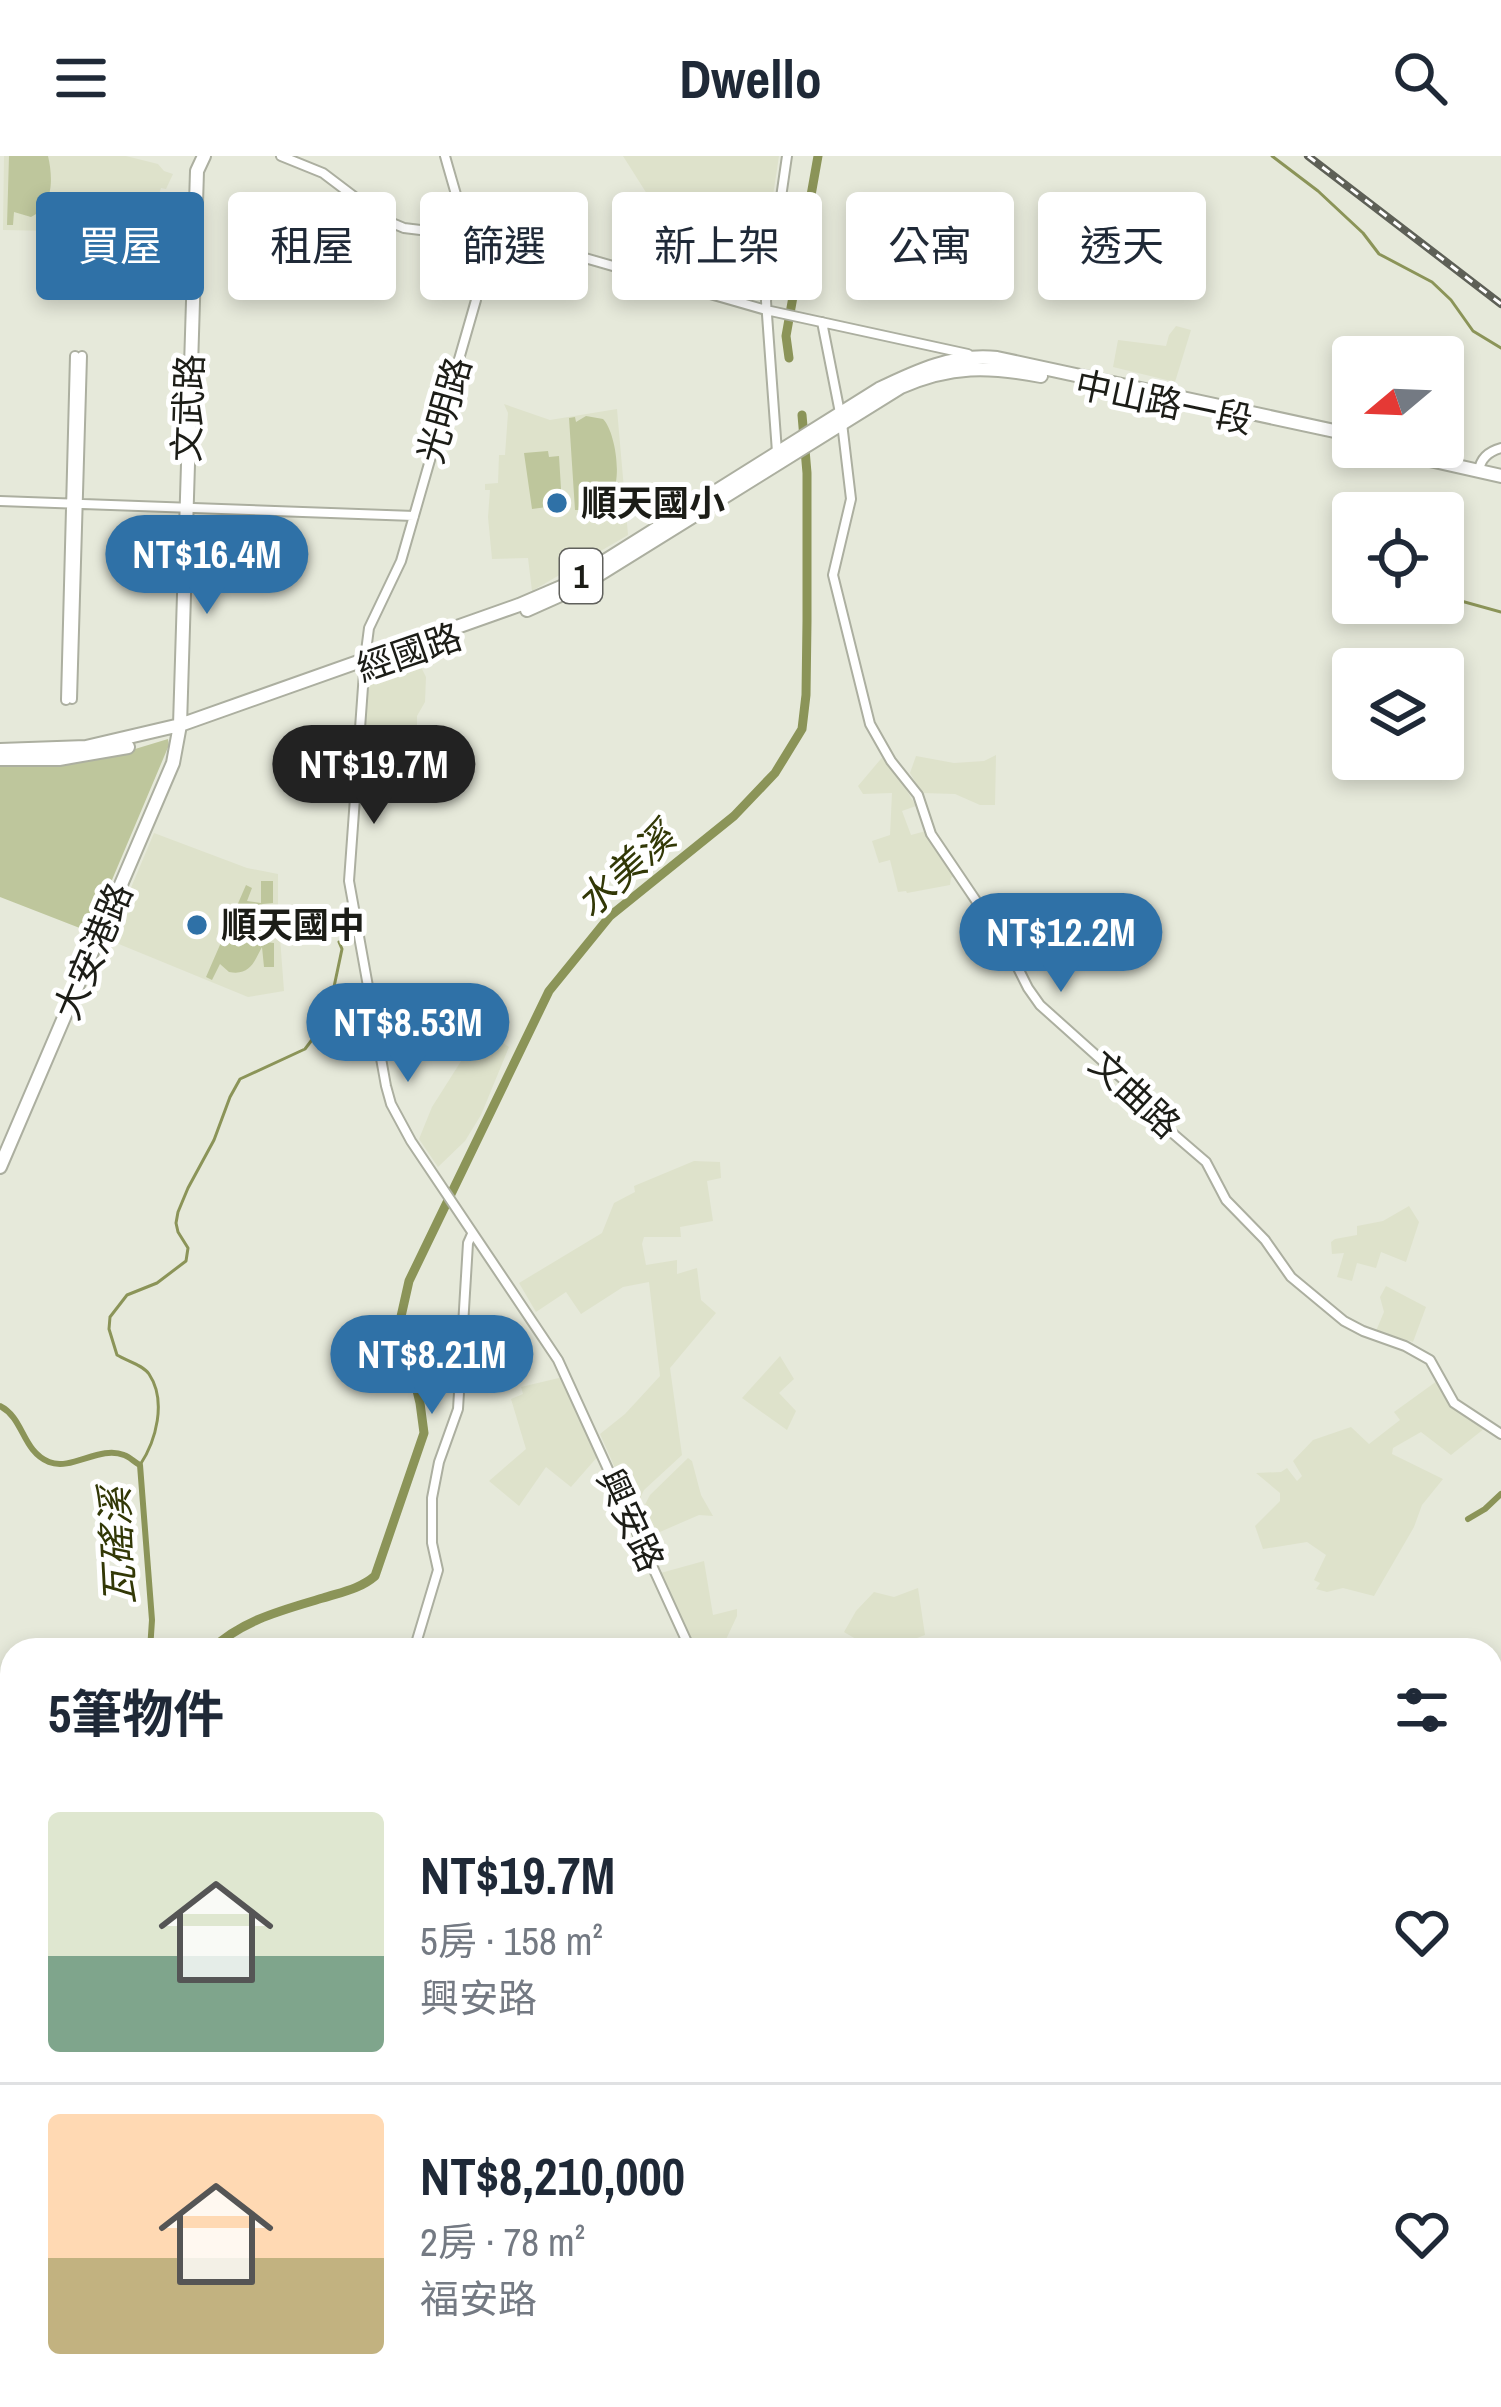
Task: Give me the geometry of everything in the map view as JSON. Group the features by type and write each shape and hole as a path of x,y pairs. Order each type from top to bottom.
{"main road":[{"name":"文武路","path":"180,729 197,171 204,156"},
{"name":"1","path":"783,453 914,372 978,356"},
{"name":"中山路一段","path":"978,356 1332,434"},
{"name":"1","path":"840,419 916,380 996,367"},
{"name":"中山路一段","path":"996,367 1332,435"},
{"name":"經國路","path":"0,759 90,756 180,729 519,605 568,584 783,453"},
{"path":"1464,463 1501,473"},
{"path":"1464,464 1480,467"},
{"name":"經國路","path":"0,750 86,747 180,729"},
{"name":"大安港路","path":"0,1167 173,763 180,729"}],"street":[{"path":"280,156 330,177 385,220 420,230"},
{"name":"光明路","path":"445,156 454,192"},
{"path":"783,453 770,311 784,156"},
{"path":"588,257 770,311"},
{"name":"光明路","path":"365,663 369,628 399,568 476,300"},
{"name":"中山路一段","path":"770,311 978,356 996,367"},
{"name":"文曲路","path":"817,321 840,419 851,499 833,575 870,724 918,795 932,834 1008,948 1028,988 1052,1017 1126,1082 1144,1108 1206,1162 1226,1200 1265,1240 1291,1276 1344,1321 1430,1360 1454,1403 1501,1434"},
{"path":"69,699 78,356"},
{"path":"1480,467 1490,452 1501,448"},
{"path":"0,501 414,516"},
{"name":"興安路","path":"365,663 349,881 386,1087 405,1131 558,1360 684,1638"},
{"path":"418,1638 438,1570 432,1543 432,1498 458,1409 467,1258 475,1237"}],"shaded area":[{"path":"4,156 126,156 158,164 173,174 160,192 36,192 36,231 3,230"},
{"path":"623,156 779,156 774,192 646,192"},
{"path":"1176,326 1191,330 1175,382 1113,367 1118,340 1166,346"},
{"name":"順天國小","path":"504,404 550,420 617,409 628,535 532,591 528,558 492,559 490,490 485,490 485,484 498,483 499,455 505,455 508,413"},
{"path":"415,655 426,677 417,733 364,727 371,670"},
{"path":"885,754 916,806 902,811 911,835 926,831 954,876 950,885 898,892 890,860 879,863 872,841 890,835 892,793 863,794 858,786"},
{"path":"996,755 995,805 980,805 955,794 922,793 910,773 916,756 954,763 984,761"},
{"name":"順天國中","path":"154,833 247,868 278,874 284,991 248,997 109,940"},
{"path":"482,1028 509,1047 481,1115 465,1141 438,1167 419,1139 432,1107"},
{"path":"694,1161 720,1162 721,1178 707,1181 713,1221 680,1227 681,1237 644,1237 642,1244 646,1265 677,1260 677,1274 697,1268 701,1300 716,1313 670,1368 682,1455 644,1490 634,1511 600,1434 660,1376 649,1282 623,1287 581,1314 566,1292 536,1312 519,1283 602,1233 614,1203 635,1192 634,1186"},
{"path":"1409,1206 1419,1222 1406,1262 1381,1252 1376,1268 1357,1263 1352,1281 1337,1277 1344,1253 1332,1254 1331,1242 1357,1235 1357,1226 1383,1221"},
{"path":"1386,1286 1426,1307 1413,1342 1376,1331 1384,1312 1380,1297"},
{"path":"780,1356 794,1379 779,1393 796,1411 787,1430 742,1398"},
{"path":"563,1377 599,1455 571,1487 546,1467 519,1506 489,1481 526,1449 511,1399 523,1394 521,1387"},
{"path":"1437,1381 1450,1402 1485,1428 1451,1455 1421,1432 1393,1448 1392,1454 1443,1479 1422,1505 1374,1596 1343,1588 1316,1589 1320,1583 1314,1580 1326,1555 1307,1542 1263,1549 1255,1526 1280,1501 1280,1493 1256,1473 1287,1468 1297,1481 1302,1476 1293,1461 1313,1440 1351,1427 1369,1444 1400,1420 1394,1412"},
{"path":"688,1458 713,1516 699,1515 646,1538 638,1518 650,1495"},
{"path":"704,1561 713,1615 737,1609 727,1638 687,1638 657,1574"},
{"path":"918,1588 925,1635 854,1638 844,1632 874,1592 894,1597"}],"green space":[{"path":"9,156 48,156 50,192 36,192 36,214 14,212 13,225 7,225"},
{"path":"586,416 603,419 609,428 617,475 608,501 597,506 581,502 581,510 575,510 569,418 575,417 576,422"},
{"path":"548,451 549,457 559,456 562,505 532,509 524,453"},
{"path":"168,739 90,932 0,897 0,761 75,763"},
{"path":"261,881 273,881 273,903 262,904 271,919 264,942 274,943 274,967 264,967 262,947 247,970 229,972 220,964 212,980 206,977 246,885 252,888 247,901 261,903"}],"waterway":[{"name":"水美溪","path":"789,358 786,336 818,156"},
{"path":"1272,156 1318,191 1379,254 1432,282 1473,331 1501,348"},
{"name":"水美溪","path":"226,1638 278,1612 350,1590 375,1576 424,1433 400,1321 409,1281 549,991 610,916 734,816 775,773 802,729 807,621 802,415"},
{"path":"1464,602 1501,612"},
{"path":"140,1465 155,1433 157,1396 146,1371 117,1355 110,1317 127,1295 157,1283 186,1261 188,1248 178,1232 178,1212 230,1097 240,1079 305,1049 327,1020 342,949 339,942"},
{"name":"瓦磘溪","path":"0,1406 14,1418 33,1450 49,1462 115,1453 140,1465 151,1638"},
{"path":"1468,1519 1501,1494"}],"railway":[{"path":"1308,156 1501,304"}],"place":[{"name":"順天國小","path":"557,503"},
{"name":"順天國中","path":"197,925"}]}
